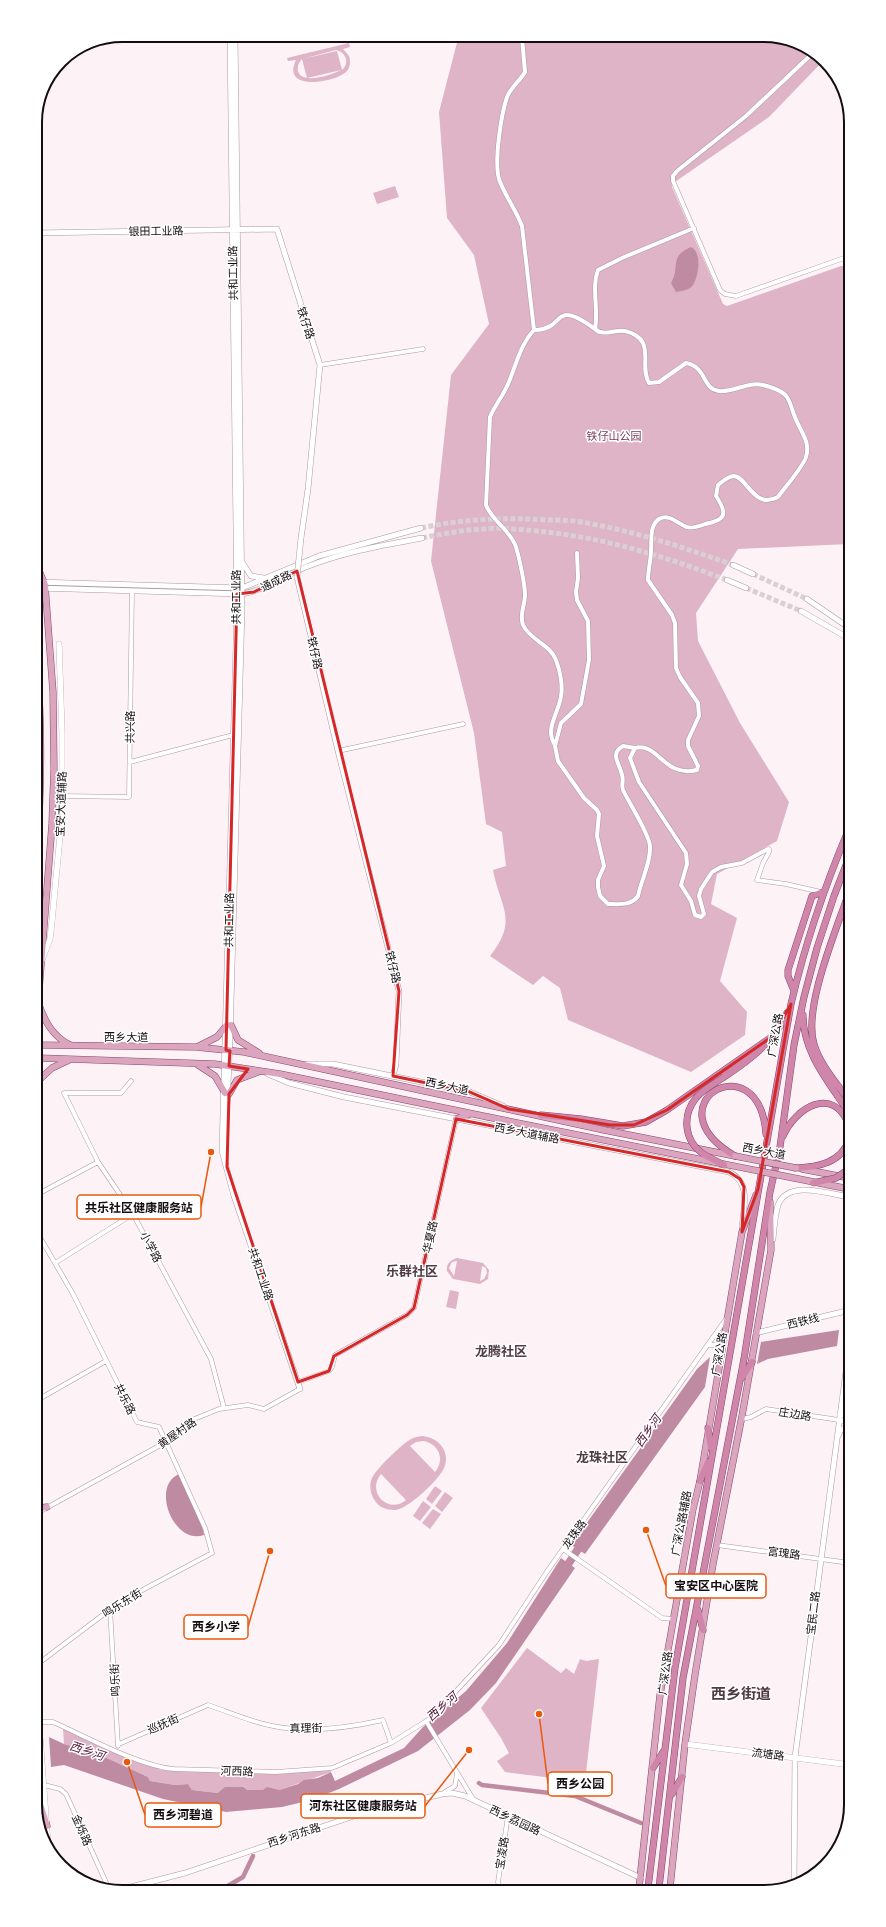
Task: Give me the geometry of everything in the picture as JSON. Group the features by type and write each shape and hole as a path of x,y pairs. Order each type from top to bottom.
{"highway":[{"name":"广深公路","path":"648,1885 675,1668 791,1004 823,892 844,841"},
{"name":"广深公路","path":"659,1885 684,1678 739,1382 770,1192 780,1147 794,1045 804,997 826,918 844,871"},
{"path":"794,991 788,976 788,970 812,896 823,892"},
{"path":"844,906 831,943 811,1017 813,1043 817,1054 844,1094"},
{"path":"804,997 804,1028 812,1054 844,1105"},
{"path":"724,1165 702,1154 696,1148 687,1131 686,1122 688,1113 696,1098 760,1051 774,1036 791,1004"},
{"path":"541,1116 581,1118 623,1126 646,1122 667,1110 774,1036"},
{"path":"735,1156 719,1146 709,1135 702,1121 703,1105 711,1093 722,1087 736,1086 749,1092 762,1110 765,1118 767,1144"},
{"path":"780,1147 789,1124 804,1109 817,1104 831,1105 837,1108 844,1115"},
{"path":"796,1168 813,1167 827,1163 840,1154 844,1148"},
{"path":"813,1183 836,1178 844,1172"},
{"path":"739,1382 752,1362"},
{"path":"700,1481 712,1454 708,1428"},
{"path":"697,1607 702,1630"},
{"path":"653,1768 665,1748"},
{"path":"670,1797 682,1777"}],"main road":[{"path":"42,580 44,585 53,692 54,769 52,824 42,949"},
{"name":"宝安大道辅路","path":"42,960 48,945 52,921 62,796 59,644"},
{"path":"42,1013 53,1032 61,1040 73,1046"},
{"path":"196,1047 211,1042 229,1025 238,1040 266,1056"},
{"name":"西乡大道","path":"42,1045 196,1047 266,1056 604,1130 844,1177"},
{"name":"西乡大道","path":"42,1058 228,1066 261,1071 844,1188"},
{"path":"42,1077 52,1068 72,1059"},
{"path":"193,1064 203,1067 215,1076 227,1093 237,1080 261,1071"},
{"path":"456,1119 470,1114"},
{"name":"广深公路辅路","path":"640,1885 660,1696 673,1619 692,1509 700,1481 742,1232 758,1189"},
{"path":"670,1885 685,1744 702,1630 742,1419 771,1250 770,1192"},
{"path":"840,1414 844,1414"},
{"name":"庄边路","path":"839,1420 844,1421"},
{"path":"42,1508 46,1507"},
{"name":"流塘路","path":"685,1744 844,1764"},
{"path":"42,1756 47,1834"},
{"path":"43,1813 47,1826"}],"street":[{"name":"共和工业路","path":"229,1025 233,735 241,562 230,42"},
{"name":"共和工业路","path":"235,42 235,230 239,591 225,1158 234,1196 300,1389"},
{"path":"523,42 525,72 508,96 500,127 497,168 500,180 516,210 522,226 534,330 515,362 508,383 494,407 490,418 486,505 489,513 516,546 525,594 523,623 531,636 545,646 556,660 562,689 561,698 551,728 550,736 555,746 558,760 584,798 597,810 599,814 597,836 604,866 598,880 600,896 608,904 630,903 638,896 649,856 650,844 622,788 622,773 615,757 618,748 622,746 650,749 668,765 680,772 697,770 698,766 688,746 688,740 699,716 698,703 680,677 676,668 675,623 672,615 648,580 653,527 658,520 663,517 670,518 688,528 716,522 722,518 724,513 724,507 716,496 718,485 726,478 734,476 739,478 755,495 766,500 772,500 778,497 806,459 808,450 802,429 787,397 783,393 757,384 720,392 714,390 708,384 699,369 694,365 686,363 659,382 649,383 645,372 646,353 644,345 638,338 629,332 621,330 604,333 598,332 586,322 567,314 562,316 551,326 541,330 534,330"},
{"path":"809,56 746,116 709,144 674,176 674,181 720,290 730,296 736,296 844,258"},
{"path":"595,329 598,317 596,277 598,270 622,258 694,228"},
{"name":"银田工业路","path":"42,233 277,229"},
{"name":"铁仔路","path":"277,229 320,365 308,490 297,577 338,752 399,991 396,1064 394,1076"},
{"path":"320,365 423,349"},
{"name":"通成路","path":"53,585 132,591 239,591 319,556 421,528"},
{"name":"通成路","path":"53,585 254,592 321,562 378,546 422,538"},
{"path":"555,746 561,723 581,704 589,660 588,621 577,600 576,592 578,578 577,553"},
{"path":"241,562 251,576 261,579 267,578"},
{"path":"733,565 752,574"},
{"path":"727,580 746,588"},
{"path":"44,585 53,585"},
{"name":"共兴路","path":"62,796 129,797 132,591"},
{"path":"807,600 844,624"},
{"path":"801,611 844,636"},
{"path":"338,752 463,724"},
{"path":"130,762 233,735"},
{"path":"635,748 630,758 639,782 686,853 687,864 681,885 691,901 695,915 701,917 704,914 699,896 701,889 712,872 721,867 742,863 766,850 769,852 757,880 786,884 823,892"},
{"name":"西乡大道辅路","path":"300,1064 333,1064 470,1092 509,1109"},
{"name":"西乡大道辅路","path":"261,1071 289,1083 344,1097 729,1172 740,1179 744,1187 742,1232"},
{"name":"小学路","path":"131,1081 121,1093 64,1093 98,1162 133,1214 211,1359 224,1408"},
{"name":"华夏路","path":"298,1382 329,1371 332,1367 335,1355 407,1315 414,1308 456,1119"},
{"path":"42,1192 98,1162"},
{"path":"771,1250 778,1205 789,1192 798,1189 844,1196"},
{"path":"55,1263 133,1214"},
{"name":"共乐路","path":"42,1241 73,1294 137,1422 159,1427 205,1528 212,1553"},
{"name":"西铁线","path":"756,1333 844,1311"},
{"name":"龙珠路","path":"431,1718 499,1645 709,1345 727,1317"},
{"path":"709,1345 717,1345 721,1350"},
{"path":"42,1397 106,1361"},
{"name":"宝民二路","path":"794,1879 795,1758 820,1558 844,1386"},
{"name":"黄屋村路","path":"42,1510 166,1442 192,1420 224,1408 248,1405 264,1409 300,1389"},
{"path":"843,1394 844,1400"},
{"name":"庄边路","path":"742,1419 751,1417 766,1410 839,1420"},
{"path":"836,1441 841,1430 844,1428"},
{"name":"富瑰路","path":"717,1545 844,1562"},
{"path":"565,1550 662,1618 673,1619"},
{"name":"鸣乐东街","path":"42,1661 120,1602 212,1553"},
{"name":"鸣乐街","path":"110,1609 118,1744 116,1750"},
{"name":"巡抚街","path":"118,1744 208,1705"},
{"name":"真理街","path":"208,1705 254,1721 284,1728 356,1726 383,1720 391,1743"},
{"name":"河西路","path":"42,1723 53,1722 116,1750 166,1768 276,1772 332,1768 391,1743 431,1718"},
{"path":"426,1721 474,1801"},
{"path":"442,1794 455,1786 457,1773"},
{"name":"金烁路","path":"44,1785 60,1789 66,1794 106,1883"},
{"name":"西乡河东路","path":"141,1885 185,1873 362,1813 442,1794 460,1795 474,1801"},
{"name":"西乡荔园路","path":"474,1801 641,1878"},
{"name":"宝凌路","path":"499,1885 498,1882 508,1816"}],"highlighted area":[{"path":"297,571 399,991 393,1076 470,1092 509,1109 610,1125 634,1125 667,1110 773,1036 791,1004 758,1189 742,1232 744,1187 740,1179 729,1172 456,1119 414,1308 407,1315 334,1356 329,1371 298,1382 227,1167 229,1094 248,1069 229,1066 230,1051 226,1050 237,594 254,592"}],"green space":[{"name":"铁仔山公园","path":"457,42 769,42 790,46 804,53 820,64 769,117 672,184 723,304 727,306 844,266 844,544 738,549 696,613 698,641 740,723 789,802 777,841 717,874 711,904 737,918 720,981 747,1012 745,1035 691,1072 568,1020 560,988 543,976 533,985 490,956 499,943 506,923 503,904 493,870 506,866 502,832 486,824 474,733 431,561 451,375 489,324 474,255 447,218 439,112"},
{"path":"349,43 350,47 343,49 350,58 350,64 347,71 333,79 323,81 303,81 296,77 293,70 296,60 288,61 287,58","holes":["336,50 342,53 346,58 346,64 342,70 337,51 302,59","302,59 307,78 300,75 298,71 298,64","341,70 317,78 308,78"]},
{"path":"395,186 399,197 377,204 373,193"},
{"path":"457,1258 483,1263 489,1270 488,1279 480,1284 453,1279 447,1271 447,1266 450,1261","holes":["457,1261 454,1276 449,1268 452,1262","482,1266 486,1268 487,1273 484,1279 480,1281"]},
{"path":"450,1290 459,1292 456,1309 446,1307"},
{"path":"422,1436 429,1437 439,1443 445,1451 446,1462 444,1468 436,1480 422,1494 406,1506 394,1510 386,1509 377,1503 373,1498 370,1490 372,1478 384,1463 402,1446 411,1439","holes":["423,1441 433,1445 439,1452 440,1462 435,1472 410,1446 416,1442","381,1474 406,1500 399,1504 392,1505 381,1499 376,1488 377,1481"]},
{"path":"435,1486 442,1491 432,1504 426,1499"},
{"path":"445,1492 453,1498 442,1512 435,1506"},
{"path":"423,1501 431,1507 420,1521 413,1516"},
{"path":"433,1509 441,1514 430,1529 422,1523"},
{"path":"527,1648 561,1673 566,1668 574,1674 580,1659 586,1661 599,1659 585,1782 505,1772 497,1761 509,1753 481,1708"},
{"path":"63,1729 161,1770 276,1773 330,1770 331,1772 279,1790 247,1790 218,1793 192,1790 188,1784 175,1785 150,1781 148,1777 98,1754 64,1744"}],"water":[{"path":"691,247 697,254 697,276 692,287 676,292 671,283 674,277 677,259 684,251"},
{"path":"839,1330 837,1346 768,1359 757,1364 761,1342"},
{"path":"710,1357 705,1387 585,1554 571,1545 697,1369"},
{"path":"179,1474 203,1529 204,1535 193,1536 183,1532 175,1524 169,1513 166,1501 166,1490 171,1481"},
{"path":"561,1558 575,1568 496,1683 470,1710 418,1751 339,1789 311,1800 282,1807 226,1812 163,1799 64,1765 51,1767 49,1737 64,1744 98,1754 148,1777 150,1781 175,1785 188,1784 192,1790 218,1793 225,1787 243,1787 247,1790 263,1790 267,1787 279,1790 298,1784 304,1780 318,1778 331,1772 335,1781 404,1748 423,1727 466,1691 507,1643"}],"waterway":[{"name":"西乡河","path":"563,1572 584,1540"},
{"path":"479,1783 482,1785 575,1796 641,1823"},
{"path":"229,1885 243,1877 253,1856"}],"tunnel":[{"path":"421,528 484,520 516,519 573,521 639,535 733,565"},
{"path":"422,538 460,531 490,528 569,535 638,550 727,580"},
{"path":"753,574 807,599"},
{"path":"746,588 801,611"}],"place":[{"name":"共乐社区健康服务站","path":"211,1152"},
{"name":"宝安区中心医院","path":"646,1530"},
{"name":"西乡小学","path":"270,1551"},
{"name":"西乡公园","path":"539,1714"},
{"name":"河东社区健康服务站","path":"469,1750"},
{"name":"西乡河碧道","path":"127,1762"}],"district":[{"name":"乐群社区","path":"412,1271"},
{"name":"龙腾社区","path":"501,1351"},
{"name":"龙珠社区","path":"602,1457"},
{"name":"西乡街道","path":"741,1694"}]}
